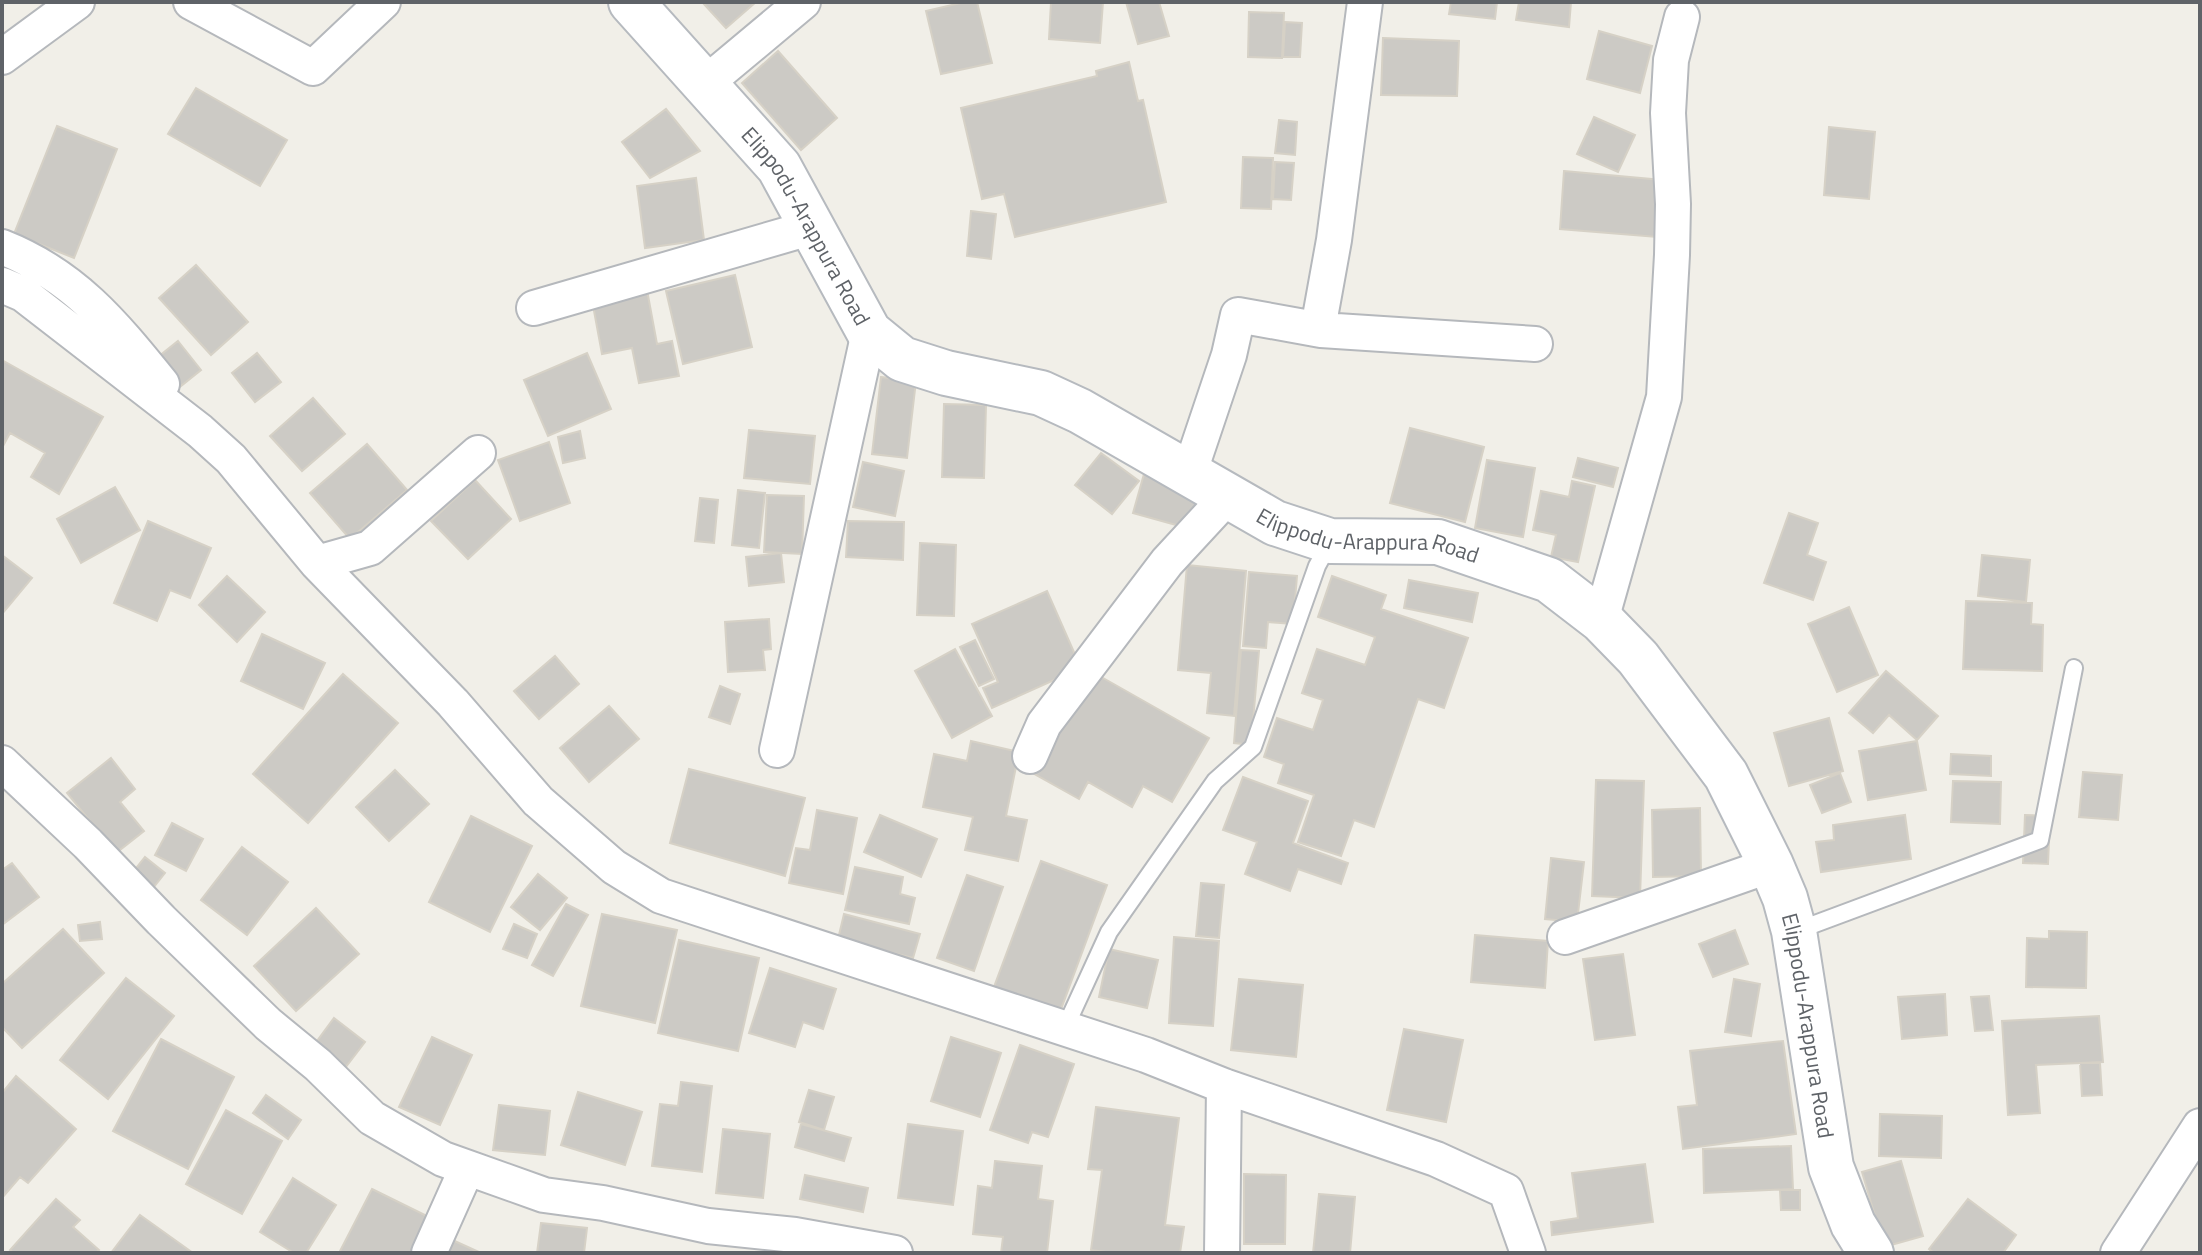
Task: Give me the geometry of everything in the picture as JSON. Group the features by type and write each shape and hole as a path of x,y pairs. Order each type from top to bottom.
{"street":[{"path":"2,57 77,2"},
{"path":"191,2 313,68 383,2"},
{"name":"Elippodu-Arappura Road","path":"631,2 779,167 869,332 902,359 946,373 1041,393 1080,411 1275,523 1330,541 1438,542 1549,580 1601,620 1638,658 1726,775 1771,865 1794,931 1831,1167 1853,1224 1871,1253"},
{"path":"706,83 803,2"},
{"path":"1321,330 1365,2"},
{"path":"1601,620 1664,397 1673,217 1668,113 1671,60 1682,17"},
{"path":"534,308 813,227"},
{"path":"2,247 73,286 110,321 200,431"},
{"path":"2,285 23,294 200,431 231,459 317,563 453,703 538,801 614,867 661,896 1146,1055 1224,1086 1436,1159 1506,1191 1528,1253"},
{"path":"1189,474 1229,355 1238,315 1321,330 1535,344"},
{"path":"777,750 869,332"},
{"path":"317,563 370,548 478,453"},
{"path":"1030,756 1044,724 1167,562 1228,496"},
{"path":"2,763 88,844 268,1024 318,1065 372,1118 443,1159 544,1195 603,1203 708,1226 795,1235 895,1253"},
{"path":"1565,937 1771,865"},
{"path":"1222,1253 1224,1086"},
{"path":"2118,1253 2200,1126"},
{"path":"429,1253 467,1168"}],"lane":[{"path":"1065,1028 1109,932 1215,781 1253,747 1317,566 1330,541"},
{"path":"1794,931 2040,840 2074,668"}],"building":[{"path":"702,2 756,2 726,28"},
{"path":"977,2 992,63 941,74 926,11"},
{"path":"1051,2 1103,2 1100,43 1049,39"},
{"path":"1126,2 1159,2 1169,36 1138,44"},
{"path":"1451,2 1497,2 1495,19 1449,14"},
{"path":"1519,2 1571,2 1569,27 1516,20"},
{"path":"1249,12 1284,13 1282,58 1248,57"},
{"path":"1285,22 1302,23 1300,57 1283,57"},
{"path":"1599,31 1652,46 1640,93 1587,79"},
{"path":"1383,38 1459,41 1457,96 1381,95"},
{"path":"778,51 837,118 801,150 742,83"},
{"path":"1129,62 1138,101 1143,100 1166,202 1015,237 1004,194 982,199 961,108 1097,76 1096,71"},
{"path":"196,88 287,140 260,186 168,134"},
{"path":"666,109 700,151 650,178 622,142"},
{"path":"1594,117 1635,135 1618,172 1577,154"},
{"path":"1279,120 1297,122 1295,155 1275,153"},
{"path":"57,126 117,149 74,258 14,234"},
{"path":"1829,127 1875,132 1869,199 1824,195"},
{"path":"1243,157 1273,158 1271,209 1241,208"},
{"path":"1275,162 1294,163 1291,200 1273,199"},
{"path":"1564,171 1662,180 1657,237 1560,229"},
{"path":"696,178 704,240 645,248 637,186"},
{"path":"971,211 996,214 991,259 967,256"},
{"path":"196,265 248,322 211,355 159,298"},
{"path":"735,275 752,347 683,364 666,291"},
{"path":"647,290 657,344 672,341 679,376 639,383 632,348 602,354 592,300"},
{"path":"178,341 201,370 176,390 153,361"},
{"path":"257,353 281,382 255,402 232,373"},
{"path":"587,353 611,409 548,436 524,380"},
{"path":"2,360 103,417 59,494 31,477 45,453 10,433 2,448"},
{"path":"881,377 916,381 907,458 872,454"},
{"path":"313,398 345,434 302,471 270,436"},
{"path":"944,404 986,405 984,478 942,477"},
{"path":"1410,428 1484,447 1465,522 1390,503"},
{"path":"749,430 815,436 810,484 744,478"},
{"path":"580,431 585,458 563,463 558,437"},
{"path":"549,442 570,503 520,521 498,460"},
{"path":"367,444 407,490 350,539 310,493"},
{"path":"1101,453 1139,481 1112,514 1075,485"},
{"path":"1578,458 1618,468 1613,487 1573,477"},
{"path":"1487,460 1535,468 1523,537 1475,528"},
{"path":"863,462 904,471 895,516 853,507"},
{"path":"1144,474 1205,490 1194,530 1133,513"},
{"path":"475,480 511,519 468,559 431,521"},
{"path":"1572,481 1595,486 1578,562 1551,557 1556,535 1533,530 1541,491 1569,497"},
{"path":"115,487 140,530 81,563 57,519"},
{"path":"738,490 765,493 759,548 732,545"},
{"path":"767,495 804,496 802,554 764,552"},
{"path":"700,498 718,500 714,543 695,541"},
{"path":"1789,513 1818,523 1807,555 1826,562 1813,600 1764,583"},
{"path":"148,521 211,548 190,598 170,590 157,621 114,603"},
{"path":"848,521 904,522 903,560 846,557"},
{"path":"920,543 956,545 954,616 917,615"},
{"path":"781,553 784,582 749,586 746,557"},
{"path":"2,555 32,578 2,614"},
{"path":"1982,555 2030,560 2026,602 1978,596"},
{"path":"1187,565 1246,571 1234,716 1207,713 1211,673 1178,670"},
{"path":"1249,572 1297,576 1293,624 1268,622 1266,648 1243,646"},
{"path":"227,576 265,612 237,642 199,605"},
{"path":"1332,576 1386,595 1381,609 1468,638 1444,708 1418,699 1374,827 1354,820 1341,856 1298,842 1314,795 1278,783 1284,764 1264,757 1277,718 1313,730 1323,700 1302,693 1317,649 1365,665 1375,637 1318,617"},
{"path":"1409,580 1478,593 1472,622 1404,608"},
{"path":"1047,591 1081,668 992,708 983,688 998,682 972,624"},
{"path":"1966,601 2032,603 2031,624 2043,625 2042,671 1963,669"},
{"path":"1849,607 1878,675 1837,692 1808,624"},
{"path":"769,619 771,649 763,650 765,670 728,672 725,622"},
{"path":"262,634 325,663 303,709 241,681"},
{"path":"975,640 994,679 979,686 960,647"},
{"path":"955,649 992,716 952,738 915,671"},
{"path":"1241,650 1259,651 1251,745 1234,743"},
{"path":"555,656 579,684 539,719 514,691"},
{"path":"1089,670 1209,738 1172,802 1143,786 1132,807 1088,782 1079,799 1031,772"},
{"path":"1886,671 1938,716 1917,740 1889,715 1873,733 1849,713"},
{"path":"343,674 398,723 308,823 253,774"},
{"path":"720,686 740,694 730,724 709,717"},
{"path":"609,706 639,739 589,782 560,748"},
{"path":"1829,718 1843,771 1789,786 1774,733"},
{"path":"971,741 1019,752 1006,816 1027,820 1018,861 965,850 973,817 923,807 934,754 967,761"},
{"path":"1917,741 1926,790 1868,800 1859,751"},
{"path":"1951,754 1991,756 1991,776 1950,774"},
{"path":"111,758 135,789 120,802 144,831 116,853 67,793"},
{"path":"689,769 805,798 785,876 670,843"},
{"path":"395,770 429,804 389,841 356,807"},
{"path":"2083,772 2122,775 2118,820 2079,817"},
{"path":"1840,773 1851,802 1822,813 1810,785"},
{"path":"1243,777 1308,801 1293,843 1348,863 1341,884 1298,869 1290,891 1245,874 1257,842 1223,830"},
{"path":"1596,780 1644,781 1640,898 1592,896"},
{"path":"1953,781 2001,782 2000,824 1951,822"},
{"path":"1700,808 1701,876 1653,877 1652,810"},
{"path":"817,810 857,818 843,894 789,883 796,848 810,850"},
{"path":"880,815 937,839 921,877 864,852"},
{"path":"1905,815 1911,859 1821,872 1816,842 1834,840 1833,825"},
{"path":"2025,815 2050,816 2048,864 2023,863"},
{"path":"471,816 532,846 490,932 429,902"},
{"path":"172,823 203,839 186,871 155,855"},
{"path":"242,847 288,882 247,935 201,900"},
{"path":"145,857 165,873 150,892 129,877"},
{"path":"1551,858 1584,862 1577,922 1545,919"},
{"path":"1041,861 1107,885 1057,1020 991,995"},
{"path":"12,863 39,897 2,925 2,870"},
{"path":"855,867 903,877 900,894 915,898 909,924 845,910"},
{"path":"538,874 567,898 540,930 511,907"},
{"path":"967,875 1003,887 974,971 937,958"},
{"path":"1201,883 1224,885 1219,938 1196,936"},
{"path":"566,904 588,915 553,976 532,965"},
{"path":"316,908 359,954 296,1011 254,966"},
{"path":"602,914 677,930 655,1023 581,1006"},
{"path":"844,914 920,934 913,958 838,939"},
{"path":"100,922 102,939 80,941 78,925"},
{"path":"514,924 537,934 527,958 503,949"},
{"path":"63,929 104,973 22,1048 2,1027 2,984"},
{"path":"1735,930 1748,964 1713,977 1699,944"},
{"path":"2049,931 2087,932 2086,988 2026,987 2027,938 2049,939"},
{"path":"1475,935 1548,941 1545,988 1471,982"},
{"path":"1174,937 1219,941 1213,1026 1169,1023"},
{"path":"679,940 759,958 738,1051 658,1033"},
{"path":"1109,949 1158,960 1147,1008 1099,997"},
{"path":"1623,954 1635,1035 1595,1040 1583,959"},
{"path":"770,968 836,989 823,1029 803,1022 795,1047 749,1033"},
{"path":"126,978 174,1016 108,1099 60,1060"},
{"path":"1239,979 1303,985 1296,1057 1231,1050"},
{"path":"1734,979 1760,984 1751,1036 1725,1032"},
{"path":"1945,994 1947,1035 1902,1039 1898,997"},
{"path":"1989,996 1993,1030 1975,1031 1971,997"},
{"path":"2099,1016 2103,1062 2036,1065 2040,1113 2008,1115 2002,1021"},
{"path":"334,1018 365,1042 345,1068 314,1045"},
{"path":"1404,1029 1463,1040 1446,1122 1387,1110"},
{"path":"432,1037 472,1055 440,1125 399,1107"},
{"path":"951,1037 1001,1053 980,1117 931,1101"},
{"path":"161,1039 234,1077 188,1169 113,1131"},
{"path":"1783,1041 1796,1134 1683,1149 1678,1107 1697,1105 1690,1051"},
{"path":"1020,1045 1074,1064 1048,1137 1032,1132 1028,1143 990,1130"},
{"path":"2080,1063 2100,1063 2102,1095 2082,1096"},
{"path":"16,1076 76,1129 28,1183 20,1177 2,1198 2,1093"},
{"path":"681,1082 712,1086 702,1172 652,1166 660,1104 678,1106"},
{"path":"809,1090 834,1097 824,1130 799,1122"},
{"path":"578,1092 642,1112 625,1165 561,1145"},
{"path":"266,1095 301,1120 288,1139 253,1113"},
{"path":"499,1105 550,1111 545,1155 493,1150"},
{"path":"1096,1107 1179,1118 1165,1225 1184,1227 1180,1253 1091,1250 1102,1170 1088,1169"},
{"path":"226,1110 282,1141 242,1214 186,1184"},
{"path":"1880,1114 1942,1116 1941,1158 1879,1156"},
{"path":"801,1124 851,1138 844,1161 795,1147"},
{"path":"908,1124 963,1131 953,1205 898,1198"},
{"path":"723,1129 770,1134 763,1198 716,1193"},
{"path":"1791,1146 1793,1189 1704,1193 1703,1149"},
{"path":"995,1161 1042,1166 1038,1199 1053,1201 1047,1253 1001,1253 1003,1237 973,1234 978,1186 992,1188"},
{"path":"1901,1161 1923,1236 1884,1247 1862,1172"},
{"path":"1645,1164 1653,1222 1552,1235 1551,1222 1578,1218 1572,1173"},
{"path":"1244,1174 1286,1175 1285,1244 1244,1244"},
{"path":"805,1175 868,1188 863,1212 800,1199"},
{"path":"293,1178 336,1205 306,1253 294,1253 260,1232"},
{"path":"372,1189 439,1222 423,1253 339,1253"},
{"path":"1780,1190 1800,1190 1800,1210 1781,1210"},
{"path":"1319,1194 1355,1197 1350,1253 1313,1253"},
{"path":"56,1199 80,1220 73,1227 99,1250 96,1253 14,1253 10,1250"},
{"path":"1968,1199 2016,1235 2003,1253 1934,1253 1929,1249"},
{"path":"140,1215 193,1253 111,1253"},
{"path":"541,1223 587,1228 584,1253 537,1253"},
{"path":"448,1238 481,1253 441,1253"}]}
